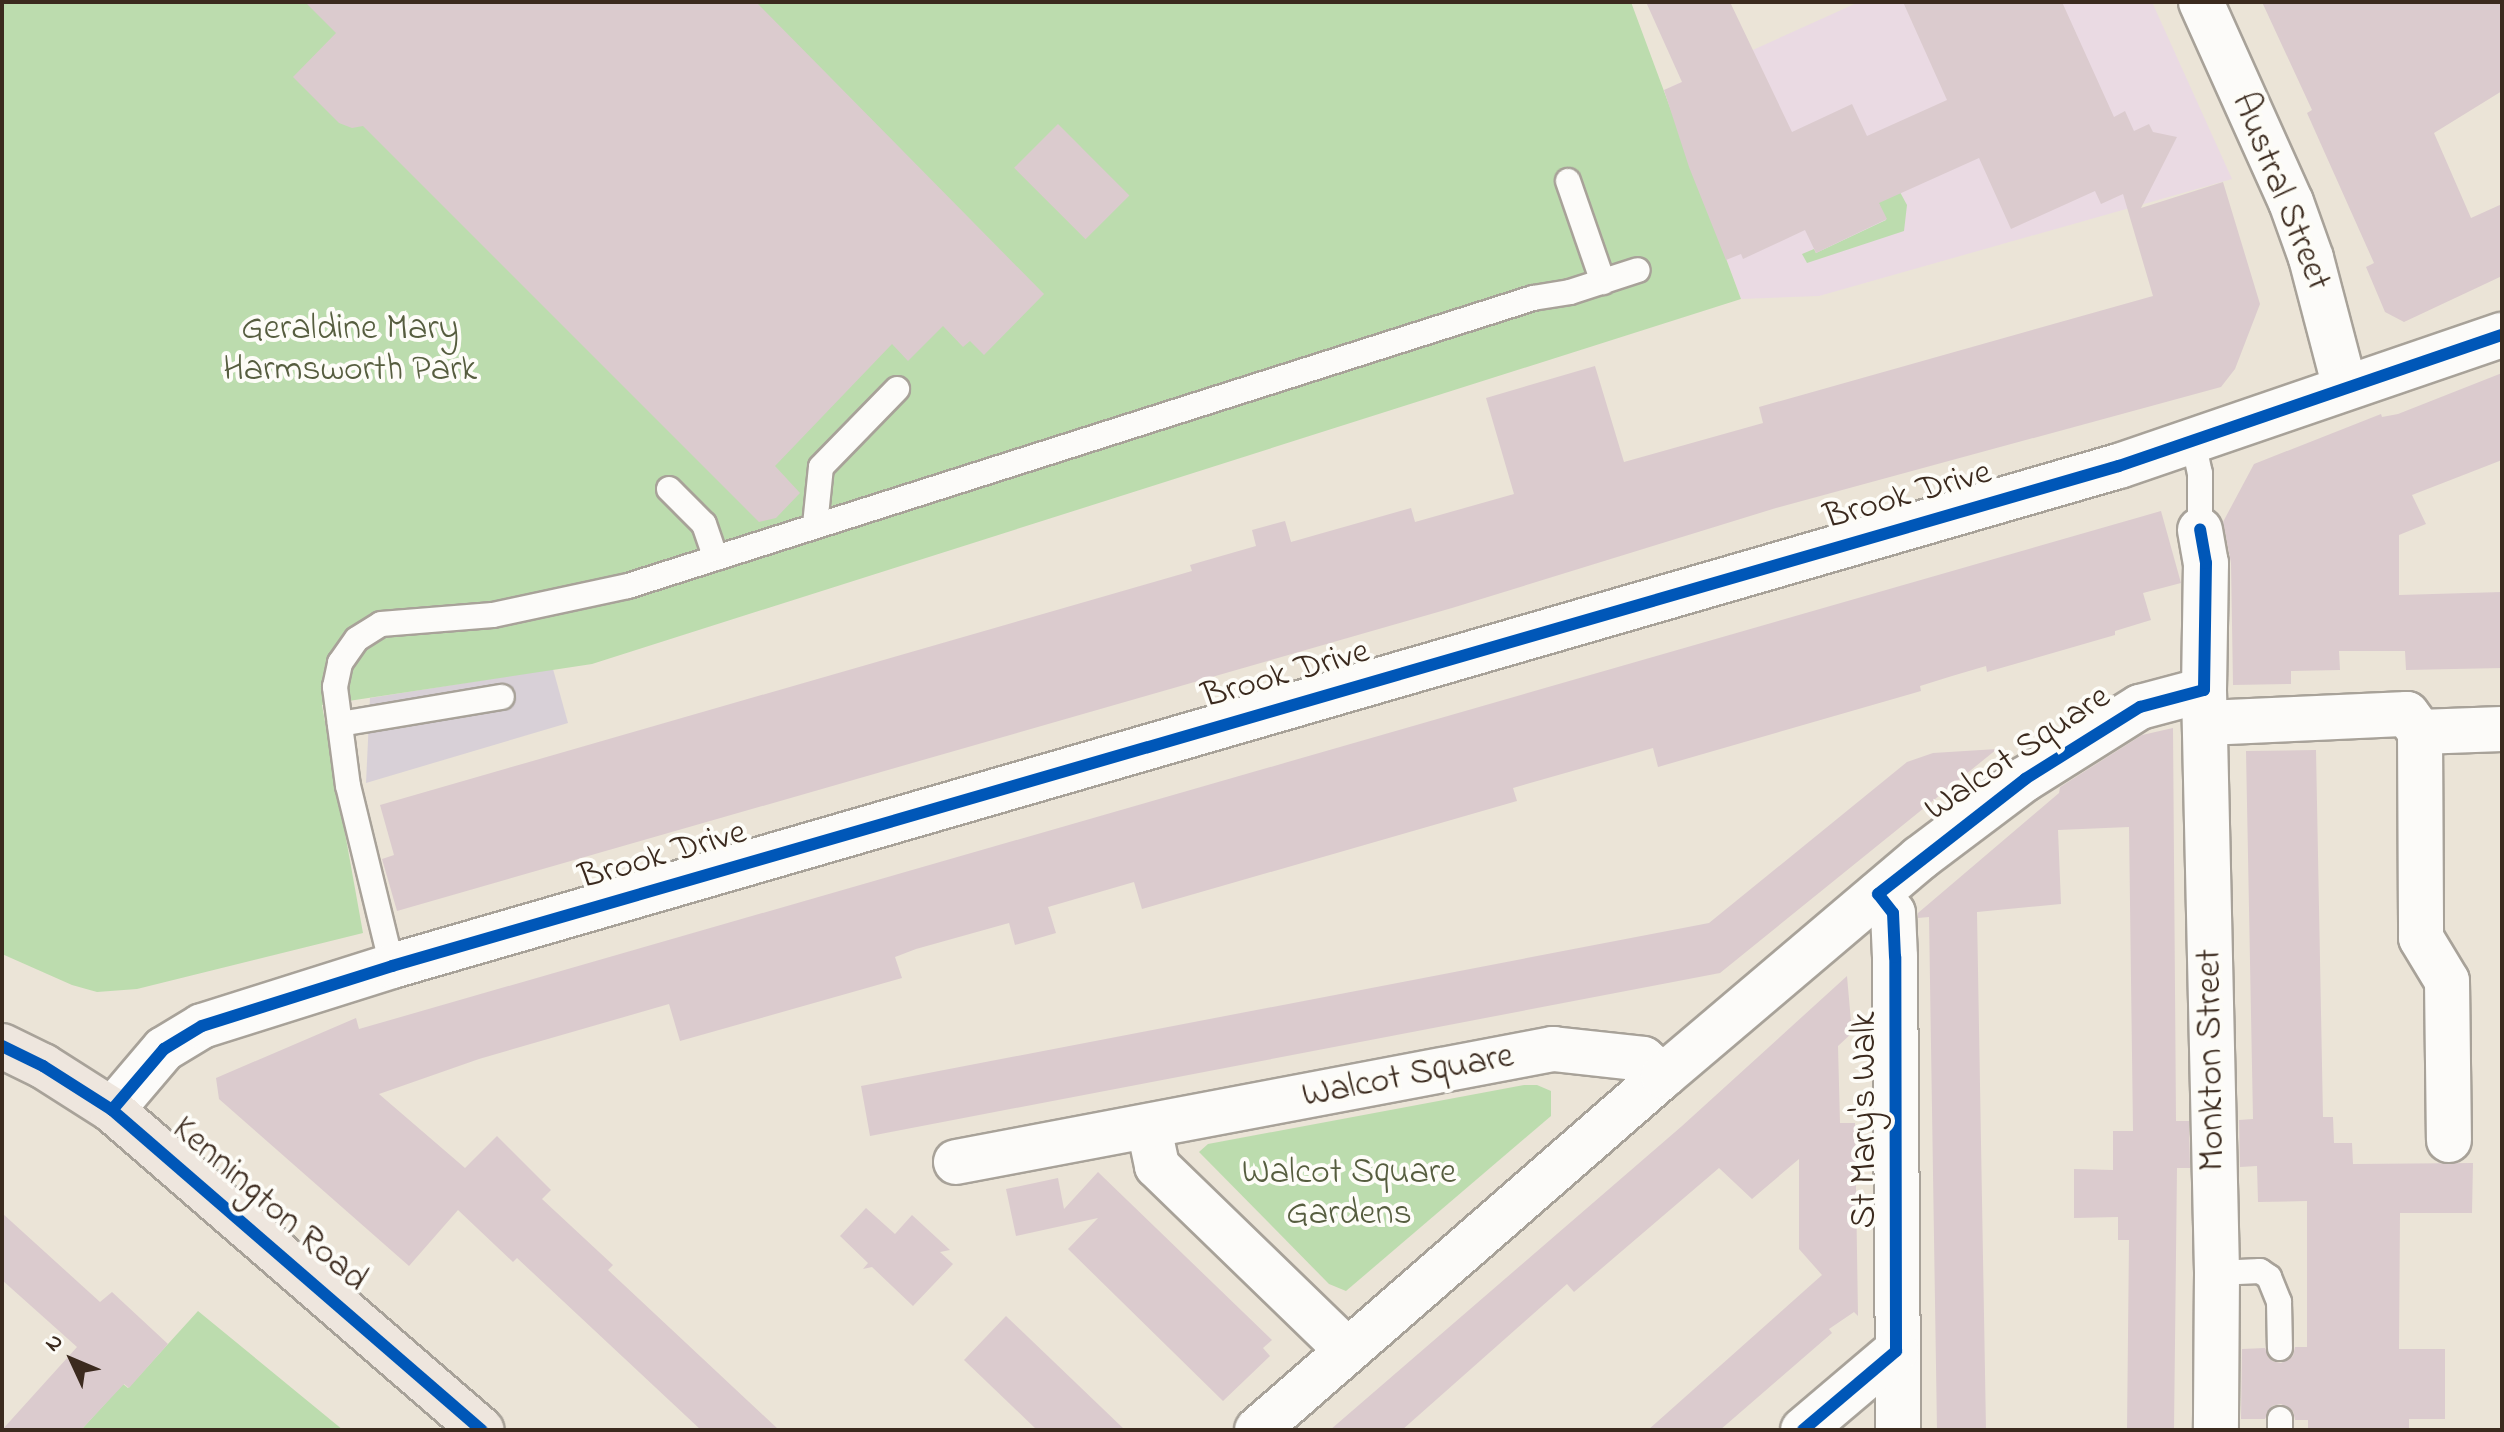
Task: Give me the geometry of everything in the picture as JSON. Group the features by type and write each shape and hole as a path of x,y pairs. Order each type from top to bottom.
{"main road":[{"name":"Kennington Road","path":"2,1046 43,1066 112,1110 482,1430"}],"street":[{"name":"Austral Street","path":"2201,2 2291,202 2315,271 2345,388"},
{"name":"Brook Drive","path":"112,1110 164,1049 190,1031 392,966 2074,479 2502,335"},
{"name":"Monkton Street","path":"2200,530 2206,563 2205,706 2217,1273 2216,1430"},
{"name":"Walcot Square","path":"1257,1430 1663,1076 1878,894 2025,779 2140,707 2205,706 2407,714 2420,732"},
{"path":"2449,1140 2447,981 2421,938 2420,732 2502,729"},
{"name":"St Mary's Walk","path":"1878,894 1893,913 1895,957 1898,1430"},
{"name":"Walcot Square","path":"956,1162 1149,1128 1553,1049 1643,1059 1663,1076"},
{"path":"1149,1128 1157,1166 1347,1350"},
{"path":"1803,1430 1896,1351"}],"lane":[{"path":"1568,181 1603,282"},
{"path":"392,966 348,786 335,687 340,663 357,639 381,624 493,615 628,586 1533,298 1603,282 1638,270"},
{"path":"815,525 821,467 897,389"},
{"path":"2193,441 2200,473 2200,530"},
{"path":"669,489 704,524 716,558"},
{"path":"340,724 502,697"},
{"path":"2217,1273 2260,1271 2269,1277 2279,1302 2280,1348"}],"shaded area":[{"path":"1859,2 2152,2 2232,179 1819,296 1741,299 1664,90"},
{"path":"553,669 568,723 366,783 370,698"}],"green space":[{"name":"Geraldine Mary Harmsworth Park","path":"2,2 1631,2 1741,299 592,664 322,705 363,933 137,989 97,992 72,985 2,954"},
{"path":"1894,181 1907,205 1904,231 1807,263 1802,254 1814,249 1816,253 1886,220 1876,197"},
{"name":"Walcot Square Gardens","path":"1537,1085 1551,1091 1551,1116 1346,1291 1329,1284 1199,1152 1208,1144"},
{"path":"198,1311 343,1430 81,1430 123,1384 128,1388"}],"building":[{"path":"305,2 756,2 1044,294 984,355 970,341 963,347 943,326 908,361 892,344 775,466 800,493 776,518 759,522 363,126 352,128 339,123 293,77 336,33"},
{"path":"1646,2 1730,2 1792,132 1852,104 1867,136 1947,100 1903,2 2062,2 2114,117 2125,111 2134,131 2149,124 2153,132 2177,137 2141,208 2223,182 2260,304 2235,369 2221,387 1776,508 1452,608 397,911 382,859 394,855 380,805 1192,571 1190,565 1256,546 1252,530 1285,521 1291,542 1411,508 1415,522 1514,494 1486,398 1595,366 1624,462 1763,423 1759,407 2153,296 2123,194 2101,204 2095,191 2011,229 1979,158 1879,203 1887,219 1816,253 1805,230 1743,259 1741,254 1726,260 1689,167 1664,90 1682,82"},
{"path":"2262,2 2502,2 2502,91 2434,133 2471,218 2502,204 2502,276 2404,322 2385,312 2366,267 2374,263 2307,113 2312,110"},
{"path":"1058,124 1129,195 1086,239 1014,168"},
{"path":"2502,373 2502,460 2412,495 2426,524 2399,535 2399,595 2502,592 2502,668 2406,670 2405,651 2339,651 2340,670 2291,671 2291,684 2233,685 2231,563 2223,522 2254,464 2381,414 2382,417 2398,414"},
{"path":"2161,511 2181,583 2143,593 2151,620 2115,631 2115,635 1987,672 1986,666 1920,686 1921,691 1658,767 1653,748 1513,788 1517,801 1142,909 1134,882 1048,907 1056,933 1015,945 1009,923 916,949 895,957 902,978 680,1041 669,1004 479,1059 379,1094 465,1168 497,1136 551,1190 542,1199 613,1265 608,1270 779,1430 701,1430 517,1258 513,1262 458,1210 409,1266 219,1099 216,1078 356,1018 359,1029"},
{"path":"2173,728 2176,1121 2189,1121 2190,1168 2177,1168 2174,1430 2127,1430 2129,1240 2118,1240 2118,1217 2074,1218 2074,1169 2113,1170 2113,1131 2133,1131 2129,827 2058,830 2061,904 1977,912 1986,1430 1937,1430 1929,917 1918,918 1918,913 2059,793 2060,787 2142,735"},
{"path":"1997,749 1720,973 870,1136 861,1086 1709,923 1907,762 1933,753"},
{"path":"2316,750 2323,1117 2333,1117 2334,1143 2352,1143 2353,1164 2473,1163 2472,1213 2400,1213 2399,1349 2445,1349 2445,1419 2409,1419 2409,1430 2308,1430 2308,1420 2295,1420 2293,1411 2281,1404 2272,1406 2265,1419 2241,1419 2242,1349 2265,1348 2272,1361 2281,1363 2293,1356 2295,1347 2307,1347 2307,1201 2258,1202 2257,1166 2240,1167 2239,1120 2253,1119 2246,751"},
{"path":"1847,976 1852,1033 1838,1046 1840,1123 1855,1123 1858,1316 1854,1312 1829,1329 1832,1333 1720,1430 1648,1430 1822,1275 1799,1249 1799,1159 1752,1199 1719,1168 1574,1292 1567,1284 1402,1430 1330,1430 1682,1126"},
{"path":"1098,1172 1272,1340 1263,1348 1270,1356 1223,1401 1068,1249 1098,1218 1016,1236 1006,1189 1058,1178 1064,1209"},
{"path":"866,1208 895,1234 912,1215 950,1250 940,1252 953,1264 913,1306 872,1267 863,1269 868,1263 840,1236"},
{"path":"2,1213 100,1302 112,1292 168,1344 129,1388 124,1384 81,1430 2,1430 77,1347 2,1280"},
{"path":"1006,1316 1125,1430 1037,1430 964,1360"}],"cycle path":[{"path":"112,1110 164,1049 202,1026 392,966 2119,466 2502,335"},
{"path":"1803,1430 1896,1351 1895,957 1893,913 1878,894 2025,779 2140,707 2204,690 2206,563 2200,530"},
{"path":"2,1046 43,1066 112,1110 482,1430"}]}
